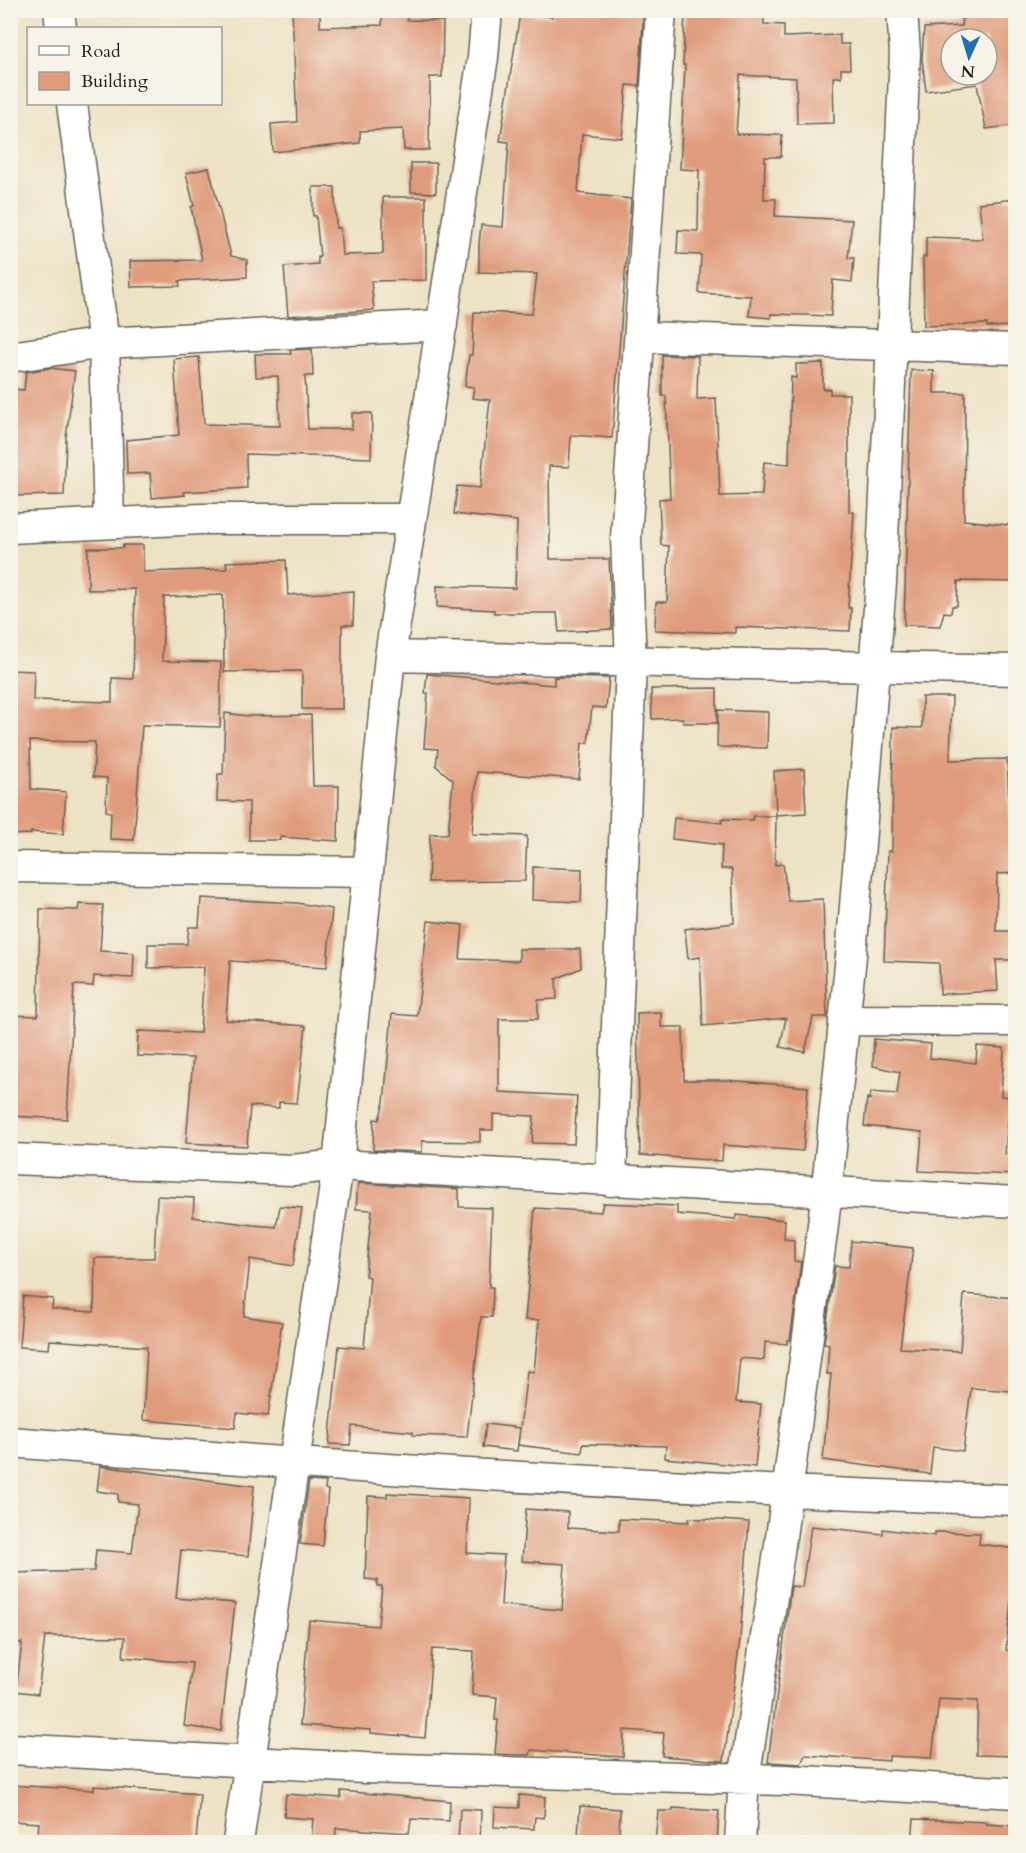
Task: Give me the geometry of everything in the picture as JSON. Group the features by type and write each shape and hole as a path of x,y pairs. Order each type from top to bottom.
{"street":[{"path":"59,10 62,27"},
{"path":"238,1842 252,1762 272,1598 338,1165 390,656 483,57 487,10"},
{"path":"611,1181 631,663 626,538 661,10"},
{"path":"740,1842 744,1780 787,1492 826,1193 844,1020 881,583 905,53 902,10"},
{"path":"72,105 104,343 109,523"},
{"path":"10,357 104,343 442,325"},
{"path":"641,337 1016,349"},
{"path":"10,528 202,519 411,519"},
{"path":"390,656 1016,670"},
{"path":"10,867 368,872"},
{"path":"844,1020 1016,1022"},
{"path":"10,1159 293,1170 338,1165 1016,1202"},
{"path":"10,1442 294,1464 787,1492 1016,1500"},
{"path":"10,1749 252,1762 785,1780 1016,1793"}],"building":[{"path":"292,10 320,10 320,27 382,25 382,10 407,10 407,20 443,21 442,77 430,77 429,150 404,150 403,129 360,131 360,143 273,152 271,124 297,122"},
{"path":"553,10 642,10 643,23 639,86 627,85 622,138 582,134 578,193 631,199 612,438 571,435 569,467 549,466 550,559 609,559 612,629 559,632 557,613 494,613 494,610 437,607 437,586 515,588 517,521 454,514 457,486 480,488 490,400 472,398 474,387 465,386 469,355 472,355 474,312 532,314 537,274 479,272 479,244 481,225 503,227 509,142 500,141 520,13 552,17"},
{"path":"685,10 764,10 764,24 784,25 784,37 840,35 840,44 849,44 850,69 841,69 841,77 833,77 834,123 797,124 796,78 740,75 736,134 782,135 781,157 765,157 764,199 776,199 775,216 852,220 848,258 854,258 852,282 833,280 831,316 771,314 771,318 749,316 751,296 699,293 701,255 677,254 678,230 698,231 699,170 680,169"},
{"path":"987,10 1016,10 1016,58 1011,59 1016,90 1016,125 986,129 978,87 999,87 999,27 943,27 962,26 961,19 987,14"},
{"path":"939,27 939,87 955,87 926,91 922,59 924,28"},
{"path":"411,163 436,163 436,193 411,192"},
{"path":"209,168 231,256 247,260 247,277 179,281 180,286 131,287 130,261 202,260 191,207 194,206 186,173"},
{"path":"313,187 335,187 336,228 340,228 342,255 383,254 383,197 426,197 426,280 371,281 374,310 288,316 284,267 318,264 318,257 320,257 316,216 313,216"},
{"path":"1016,199 1016,289 1013,289 1015,326 987,327 987,324 924,326 923,257 926,257 926,237 983,239 979,203"},
{"path":"312,349 313,376 305,376 308,429 352,429 352,413 372,413 371,458 246,454 247,488 184,492 185,495 152,498 150,473 127,474 126,440 179,435 174,359 199,357 204,424 280,426 278,376 256,377 255,354 291,354 290,350"},
{"path":"662,355 698,356 697,399 716,398 720,496 762,495 764,462 789,464 791,377 796,378 796,364 823,363 823,389 830,389 830,394 849,394 849,512 854,512 848,608 851,608 850,631 735,627 735,633 655,630 656,602 667,602 669,546 661,545 659,499 670,498 666,396 662,396"},
{"path":"50,368 75,371 66,438 64,495 10,496 13,389 24,390 26,372"},
{"path":"911,370 934,371 934,393 965,393 964,520 1016,526 1016,582 958,581 957,606 952,606 951,613 944,612 940,626 904,625"},
{"path":"123,545 143,545 143,572 227,569 226,562 286,560 288,595 354,591 353,625 342,625 342,709 302,709 302,671 224,672 223,595 164,597 162,661 221,662 220,727 142,725 134,840 110,839 111,812 106,811 107,778 93,777 95,742 30,741 31,789 66,792 63,834 31,832 31,834 10,835 10,670 34,671 33,700 112,702 112,678 133,679 135,589 88,590 88,548 123,548"},
{"path":"427,674 554,685 554,677 609,678 606,708 592,707 588,743 582,743 579,779 477,772 472,834 527,836 525,881 428,882 430,834 448,834 453,780 436,766 438,749 424,748"},
{"path":"717,688 717,723 683,723 683,718 652,719 651,689"},
{"path":"922,697 952,697 950,760 1007,759 1010,820 1016,820 1016,873 997,874 996,931 1016,931 1016,960 996,960 998,991 940,994 939,963 884,961 888,851 892,851 893,727 922,728"},
{"path":"718,710 768,712 767,748 717,747"},
{"path":"225,713 248,716 311,715 313,786 339,786 338,841 280,837 280,840 249,840 249,802 217,801 218,774 223,774"},
{"path":"804,769 806,813 776,815 774,771"},
{"path":"753,816 776,816 775,865 783,864 788,901 823,899 827,1017 813,1017 805,1052 780,1047 786,1018 703,1026 700,957 688,959 685,929 734,923 732,869 721,869 722,845 672,839 674,818 722,823 722,819 752,820"},
{"path":"533,867 582,869 581,902 532,900"},
{"path":"201,898 297,903 332,909 327,967 230,961 226,1020 306,1026 297,1103 279,1102 279,1108 250,1106 247,1146 186,1143 193,1058 137,1056 138,1031 200,1033 204,967 148,968 148,944 187,944 189,927 199,927"},
{"path":"79,904 103,905 100,951 134,953 133,978 94,976 93,986 74,985 67,1119 10,1116 10,1015 38,1016 40,909 78,910"},
{"path":"428,921 463,925 460,959 519,961 519,949 580,949 581,968 556,979 557,999 538,1000 538,1019 499,1019 499,1092 577,1096 574,1144 532,1143 534,1116 493,1114 493,1130 480,1130 480,1142 422,1141 422,1152 373,1150 374,1119 379,1120 384,1102 392,1014 417,1016"},
{"path":"661,1012 661,1027 683,1027 684,1080 727,1080 808,1087 803,1151 723,1145 722,1161 640,1155 637,1013"},
{"path":"874,1039 931,1044 930,1058 976,1063 977,1046 1004,1048 1001,1096 1010,1097 1005,1154 1015,1155 1014,1175 919,1171 922,1132 864,1126 867,1098 870,1099 871,1092 897,1094 900,1072 873,1066"},
{"path":"358,1183 459,1189 459,1207 492,1208 489,1287 493,1287 492,1317 481,1317 467,1437 413,1435 413,1432 352,1426 350,1445 329,1444 339,1346 364,1348 370,1277 365,1276 372,1210 356,1209"},
{"path":"157,1196 194,1198 193,1217 276,1227 280,1206 302,1208 293,1266 250,1259 244,1316 282,1322 268,1416 237,1413 235,1428 143,1420 147,1347 50,1340 49,1349 19,1347 23,1296 53,1299 52,1309 94,1312 95,1258 154,1258"},
{"path":"603,1203 677,1206 677,1214 736,1219 737,1215 785,1220 784,1239 794,1240 794,1261 801,1262 790,1340 787,1340 787,1344 765,1342 764,1360 740,1358 736,1402 761,1404 755,1467 665,1458 666,1446 583,1444 582,1453 518,1445 527,1371 534,1372 539,1320 525,1320 535,1208 601,1212"},
{"path":"851,1241 913,1248 900,1348 960,1351 964,1294 1016,1298 1016,1351 1012,1391 971,1388 963,1451 933,1447 930,1474 823,1460 831,1374 827,1374 829,1344 824,1343 835,1266 849,1267"},
{"path":"486,1424 520,1428 517,1451 483,1447"},
{"path":"100,1466 254,1486 248,1556 181,1550 176,1598 235,1603 221,1731 184,1726 192,1663 123,1657 125,1637 45,1636 38,1694 16,1691 22,1643 10,1643 10,1573 94,1571 96,1550 132,1553 138,1504 118,1502 118,1494 97,1491"},
{"path":"309,1481 326,1482 325,1489 328,1490 323,1546 300,1544"},
{"path":"387,1493 469,1498 467,1553 504,1555 501,1605 562,1610 565,1564 522,1561 526,1509 568,1512 568,1528 619,1531 619,1519 689,1522 689,1518 749,1522 740,1639 724,1761 662,1756 664,1733 624,1730 623,1757 531,1750 530,1755 495,1754 498,1720 495,1720 497,1697 472,1695 474,1651 432,1649 425,1738 371,1733 371,1730 300,1725 309,1620 378,1626 382,1586 377,1586 377,1580 365,1579 368,1496 387,1497"},
{"path":"811,1526 883,1534 883,1529 935,1536 935,1532 980,1533 979,1544 1016,1549 1006,1650 1016,1651 1016,1756 976,1755 978,1701 939,1699 932,1758 889,1756 889,1761 805,1755 801,1764 768,1762 791,1586 802,1587"},
{"path":"10,1785 94,1790 94,1786 200,1794 196,1842 62,1840 61,1842 37,1842 39,1823 10,1821"},
{"path":"341,1791 450,1801 449,1821 411,1819 409,1833 336,1828 335,1842 311,1842 313,1819 284,1817 286,1794 341,1798"},
{"path":"519,1795 545,1797 544,1818 535,1817 534,1829 494,1827 495,1807 519,1808"},
{"path":"580,1806 620,1809 619,1838 578,1836"},
{"path":"673,1808 719,1811 717,1842 655,1842 658,1811 673,1811"},
{"path":"460,1809 481,1810 480,1842 458,1842"},
{"path":"914,1819 987,1822 987,1824 1015,1826 1014,1842 912,1842"}]}
